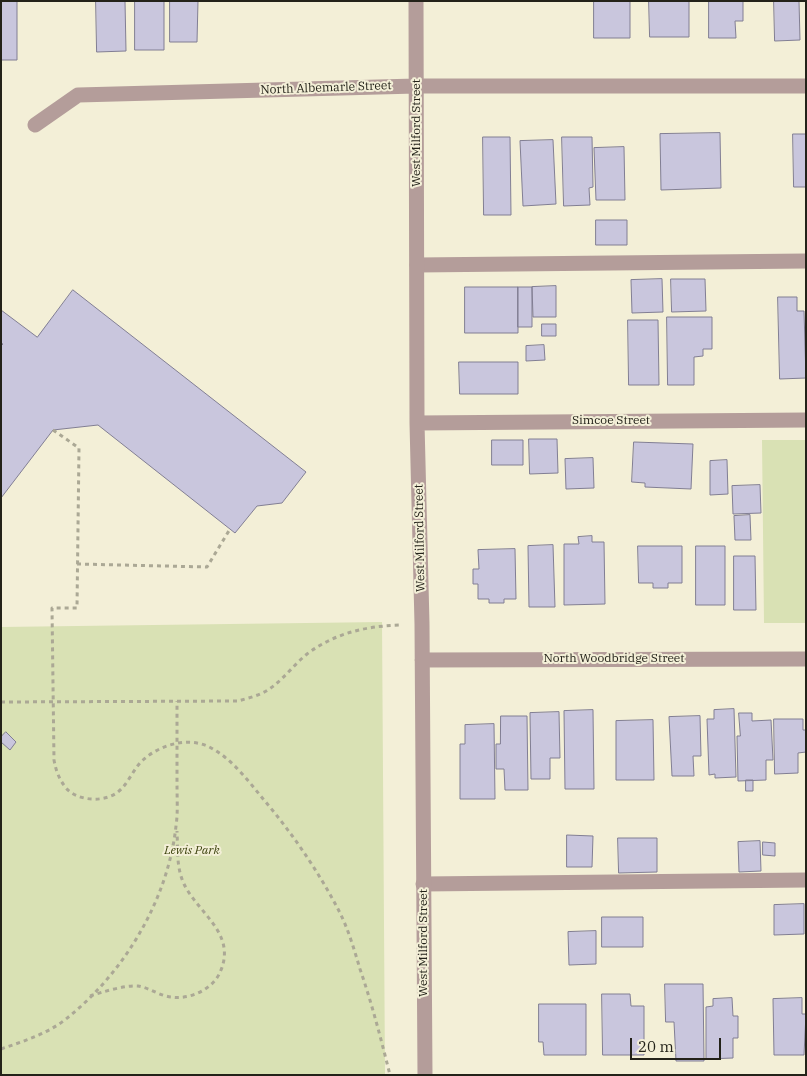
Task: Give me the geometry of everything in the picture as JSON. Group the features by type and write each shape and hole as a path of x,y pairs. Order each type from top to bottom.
{"street":[{"name":"West Milford Street","path":"416,1 417,422 422,624 425,1075"},
{"name":"North Albemarle Street","path":"35,125 78,95 416,86 806,86"},
{"path":"417,265 806,261"},
{"name":"Simcoe Street","path":"417,422 806,420"},
{"name":"North Woodbridge Street","path":"422,660 806,659"},
{"path":"423,884 806,880"}],"path":[{"path":"53,430 78,448 78,608 52,608 52,702 54,760 57,775 67,790 82,797 104,799 116,793 127,783 144,759 177,743 198,743 212,748 228,760 279,818 298,844 338,910 353,946 369,996 390,1075"},
{"path":"78,564 207,567 230,529"},
{"path":"1,702 238,701 261,694 306,655 344,633 370,627 422,624"},
{"path":"89,997 108,990 137,986 170,997 185,997 198,994 213,982 221,971 224,945 220,932 193,900 178,867 177,701"},
{"path":"1,1049 35,1038 65,1019 110,975 129,949 150,912 165,879 177,825"}],"green space":[{"path":"762,440 806,440 806,623 764,623"},
{"name":"Lewis Park","path":"382,622 385,1075 1,1075 1,627"}],"building":[{"path":"1,1 17,1 17,60 1,60"},
{"path":"96,1 125,1 126,51 97,52"},
{"path":"135,1 164,1 164,50 135,50"},
{"path":"170,1 198,1 197,42 170,42"},
{"path":"594,1 630,1 630,38 594,38"},
{"path":"649,1 689,1 689,37 650,37"},
{"path":"709,1 743,1 743,21 735,21 736,38 709,38"},
{"path":"774,1 799,1 800,40 775,41"},
{"path":"720,133 721,188 661,190 660,134"},
{"path":"793,134 806,134 806,187 794,187"},
{"path":"483,137 510,137 511,215 484,215"},
{"path":"562,137 592,137 593,187 589,188 590,205 564,206"},
{"path":"553,140 556,204 523,206 520,141"},
{"path":"624,147 625,200 596,200 594,148"},
{"path":"596,220 627,220 627,245 596,245"},
{"path":"662,279 663,312 632,313 631,280"},
{"path":"671,279 705,279 706,311 672,312"},
{"path":"556,286 556,317 533,317 532,287"},
{"path":"465,287 518,287 518,333 465,333"},
{"path":"518,287 532,287 532,327 518,327"},
{"path":"73,290 306,472 282,503 257,506 235,533 98,425 53,430 1,498 1,346 3,344 1,343 1,310 37,337"},
{"path":"778,297 797,297 797,311 804,311 806,378 780,379"},
{"path":"667,317 712,317 712,349 703,349 703,356 694,357 694,385 668,385"},
{"path":"628,320 658,320 659,385 629,385"},
{"path":"542,324 556,324 556,336 542,336"},
{"path":"544,345 545,360 526,361 526,346"},
{"path":"459,362 518,362 518,394 460,394"},
{"path":"529,439 557,439 558,473 530,474"},
{"path":"492,440 523,440 523,465 492,465"},
{"path":"634,442 693,444 691,489 645,487 645,483 632,482"},
{"path":"593,458 594,488 566,489 565,459"},
{"path":"727,460 728,494 710,495 710,461"},
{"path":"760,485 761,513 733,514 732,486"},
{"path":"750,515 751,540 735,540 734,516"},
{"path":"592,536 592,542 604,542 605,604 564,605 564,544 579,544 578,537"},
{"path":"553,545 555,607 529,607 528,546"},
{"path":"638,546 682,546 682,583 668,583 668,588 653,588 653,583 639,583"},
{"path":"696,546 725,546 725,605 696,605"},
{"path":"515,549 516,599 504,599 504,603 489,603 489,599 478,599 478,584 473,584 473,569 479,569 478,550"},
{"path":"734,556 755,556 756,610 734,610"},
{"path":"734,709 736,777 715,778 715,774 709,775 707,719 714,719 714,710"},
{"path":"593,710 594,789 565,789 564,711"},
{"path":"559,712 560,758 550,758 550,779 531,779 530,713"},
{"path":"739,713 752,713 752,721 771,720 773,760 766,760 766,780 738,781 737,736 740,736"},
{"path":"501,716 527,716 528,790 505,790 504,769 496,769 496,744 500,744"},
{"path":"700,716 701,756 693,756 694,776 672,776 669,717"},
{"path":"774,719 803,719 803,730 806,730 806,752 798,753 798,773 775,774"},
{"path":"653,720 654,780 616,780 616,721"},
{"path":"494,724 495,799 460,799 460,744 465,744 465,725"},
{"path":"6,732 16,742 10,750 1,742 1,737"},
{"path":"746,780 753,780 753,791 746,791"},
{"path":"567,835 593,836 592,867 567,867"},
{"path":"618,838 657,838 657,872 619,873"},
{"path":"760,841 761,871 739,872 738,842"},
{"path":"763,842 775,843 775,856 763,855"},
{"path":"804,904 804,934 774,935 774,905"},
{"path":"602,917 643,917 643,947 602,947"},
{"path":"596,931 596,964 569,965 568,932"},
{"path":"665,984 703,984 704,1061 676,1061 674,1022 666,1022"},
{"path":"602,994 630,994 631,1006 644,1006 644,1055 603,1055"},
{"path":"732,998 733,1016 738,1016 738,1038 733,1038 733,1058 706,1059 706,1007 713,1006 713,999"},
{"path":"802,998 802,1014 806,1014 804,1055 774,1055 773,999"},
{"path":"539,1004 586,1004 586,1055 544,1055 543,1042 539,1042"}]}
